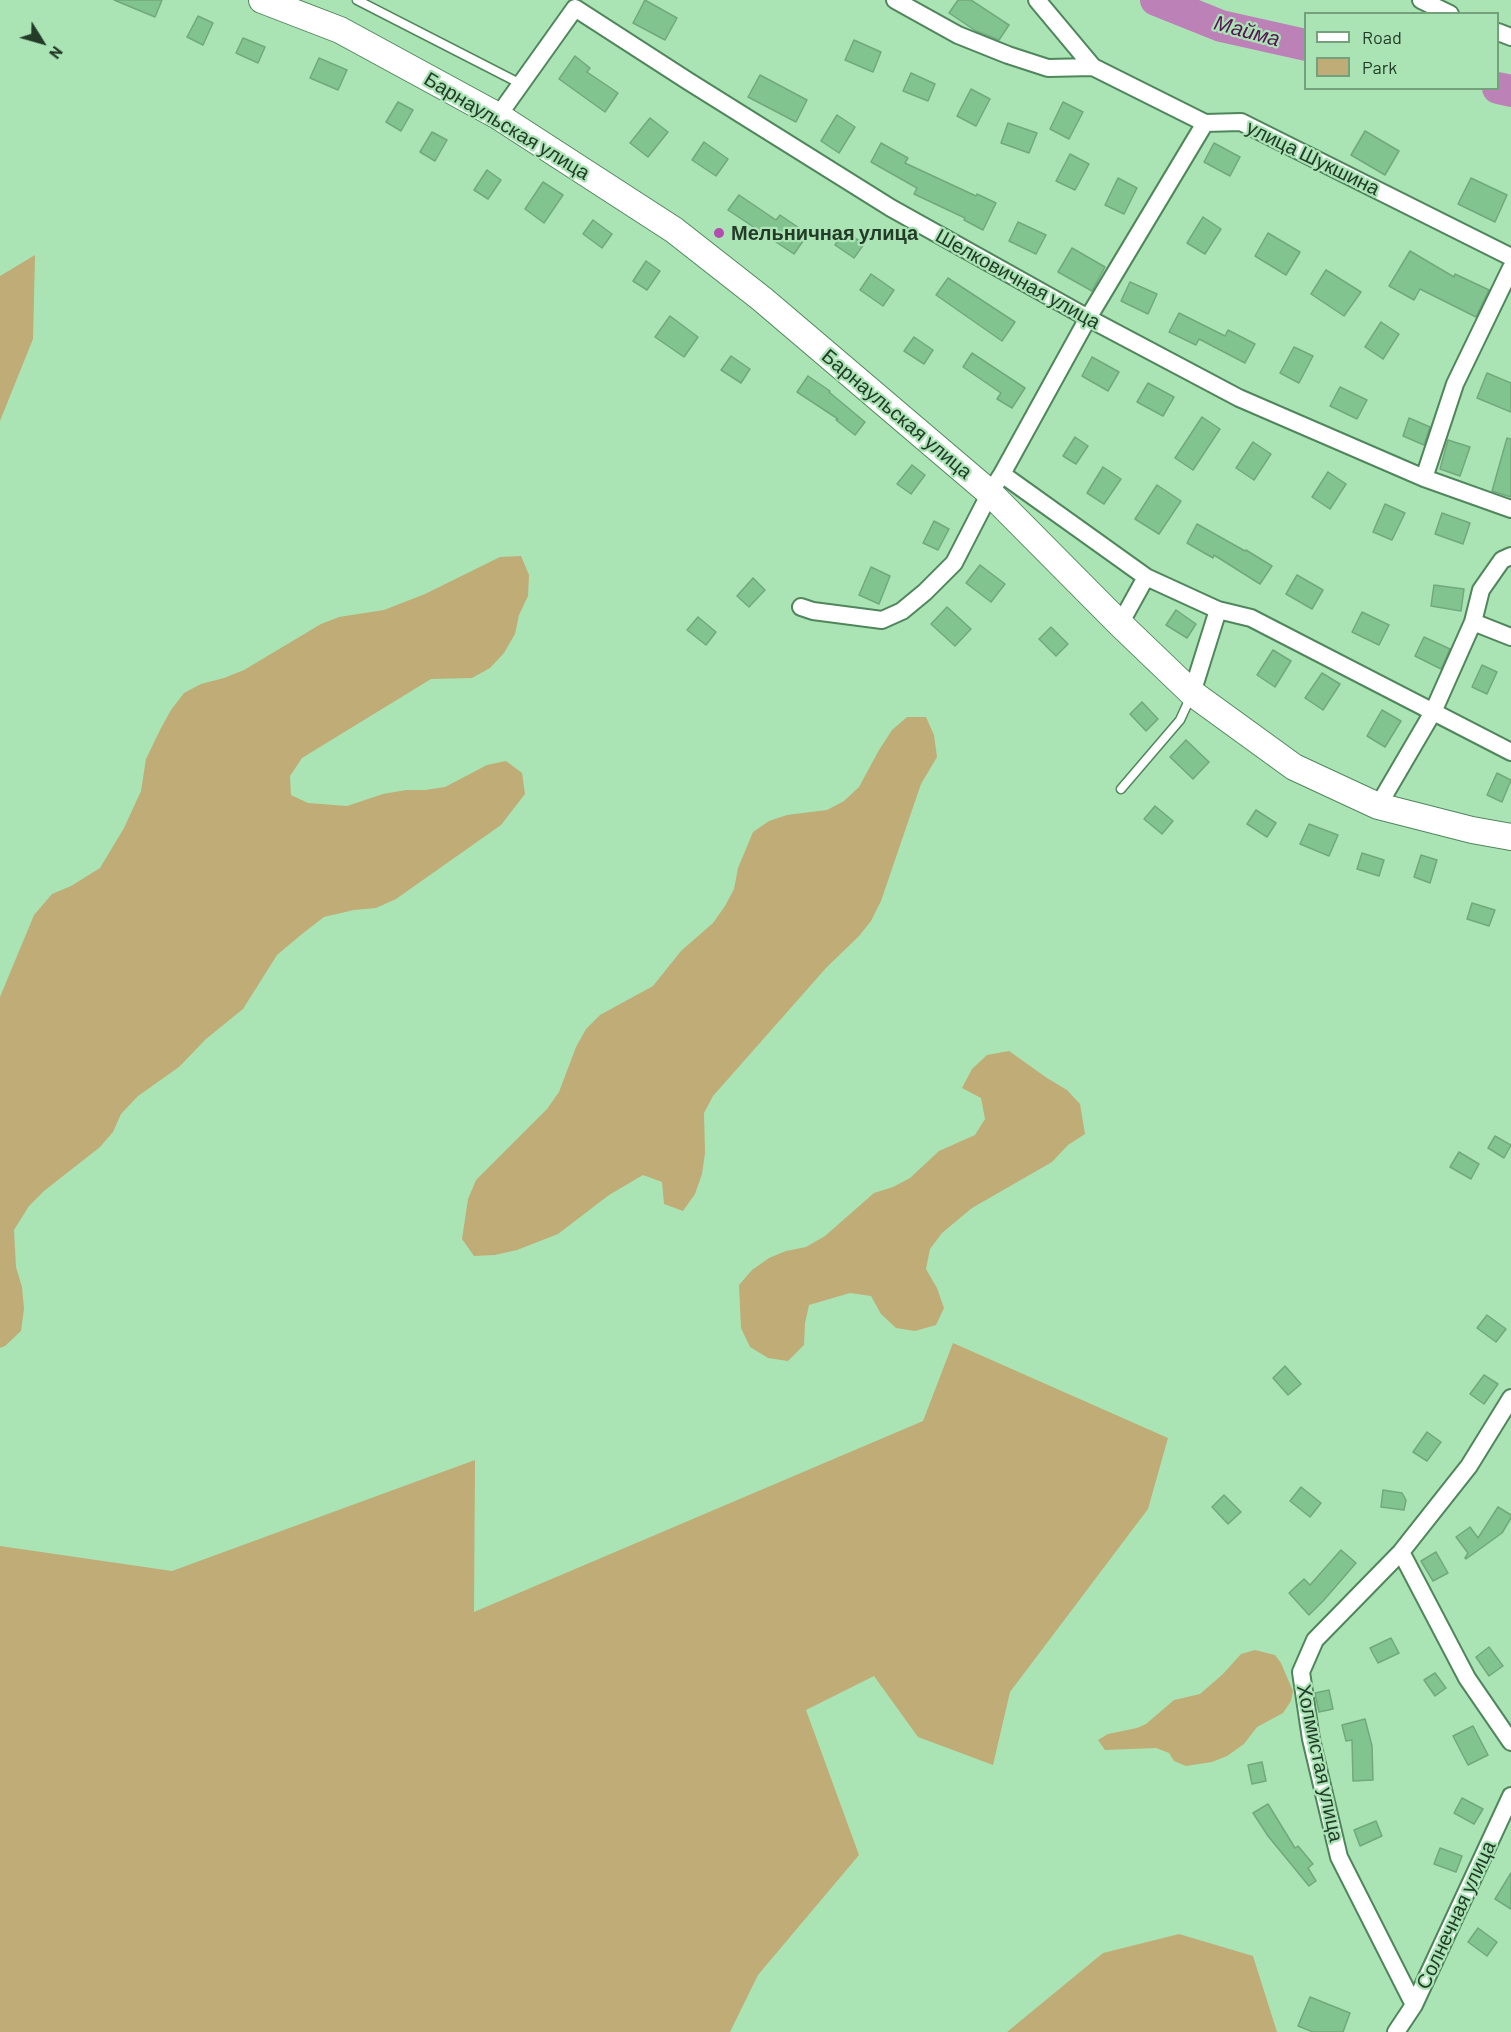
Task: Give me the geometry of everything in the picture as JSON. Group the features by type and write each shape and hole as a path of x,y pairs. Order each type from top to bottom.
{"main road":[{"name":"Барнаульская улица","path":"262,0 340,30 498,116 674,230 996,483 1120,624 1192,693 1294,767 1378,806 1472,830 1511,837"}],"street":[{"path":"894,0 958,35 1008,55 1048,68 1093,67"},
{"name":"улица Шукшина","path":"1037,0 1093,67 1205,123 1241,122 1511,257"},
{"path":"1421,0 1446,12"},
{"name":"Шелковичная улица","path":"498,116 577,4 697,87 891,208 1088,318 1239,398 1424,478 1511,509"},
{"path":"801,607 813,611 882,620 902,611 926,592 954,563 1088,318 1205,123"},
{"path":"1424,478 1455,384 1511,268"},
{"path":"996,483 1146,577 1218,610 1251,618 1511,753"},
{"path":"1378,806 1433,712 1473,622 1480,590 1502,560 1511,556"},
{"path":"1120,624 1146,577"},
{"path":"1192,693 1218,610"},
{"path":"1473,622 1511,637"},
{"name":"Холмистая улица","path":"1414,2004 1339,1857 1311,1739 1301,1672 1315,1640 1401,1552 1469,1466 1511,1398"},
{"path":"1401,1552 1467,1678 1511,1742"},
{"name":"Солнечная улица","path":"1396,2032 1414,2004 1511,1796"}],"lane":[{"path":"357,0 521,84"},
{"path":"1121,789 1180,720 1192,693"}],"green space":[{"path":"35,255 33,339 0,421 0,276"},
{"path":"521,556 529,575 528,596 519,615 515,634 504,653 490,668 472,678 431,679 302,758 290,776 291,795 308,803 347,806 383,794 445,787 487,765 506,761 522,773 525,794 501,825 396,899 376,908 324,917 302,934 277,955 243,1009 206,1039 179,1067 138,1096 121,1114 113,1132 100,1147 44,1191 29,1206 14,1230 16,1267 22,1287 24,1309 21,1331 0,1348 0,997 34,915 52,894 71,886 100,868 124,828 141,791 146,759 171,710 184,693 201,684 244,670 321,624 339,617 384,610 425,594 500,557"},
{"path":"907,717 926,717 934,735 937,757 921,784 881,901 871,921 859,936 826,968 713,1096 704,1113 705,1153 702,1174 695,1194 683,1211 664,1204 662,1182 643,1175 609,1195 558,1234 517,1250 495,1255 474,1256 462,1239 468,1199 476,1180 547,1109 559,1092 576,1047 586,1029 600,1015 653,986 681,951 713,923 734,889 738,868 753,832 769,821 787,815 827,810 844,801 859,787 892,730"},
{"path":"1009,1051 1067,1090 1080,1104 1085,1134 1068,1145 1052,1162 972,1208 942,1233 930,1249 926,1269 937,1288 944,1308 936,1325 915,1331 896,1328 881,1314 871,1296 850,1293 809,1305 804,1345 788,1361 768,1358 750,1347 741,1328 739,1285 752,1270 769,1258 786,1251 806,1247 825,1236 874,1193 910,1178 939,1151 975,1135 985,1119 981,1098 962,1088 972,1069 987,1055"},
{"path":"953,1343 1168,1438 1148,1509 1010,1692 993,1765 918,1737 874,1676 806,1710 859,1855 758,1975 730,2032 0,2032 0,1546 172,1571 475,1460 474,1612 923,1421"},
{"path":"1255,1650 1275,1655 1281,1663 1293,1691 1291,1701 1283,1713 1257,1727 1244,1744 1227,1756 1212,1762 1186,1766 1174,1761 1169,1753 1156,1748 1105,1750 1098,1740 1108,1734 1146,1724 1174,1700 1200,1694 1241,1654"},
{"path":"1179,1934 1253,1956 1277,2032 1007,2032 1103,1953"}],"building":[{"path":"114,0 162,0 155,17"},
{"path":"645,0 677,18 665,40 633,23"},
{"path":"958,0 971,0 1009,25 999,40 976,31 949,13"},
{"path":"198,16 213,23 203,45 187,37"},
{"path":"243,38 265,47 258,63 236,53"},
{"path":"854,40 881,52 873,72 845,60"},
{"path":"575,56 590,68 587,72 618,93 605,112 559,79"},
{"path":"319,58 347,70 338,90 310,78"},
{"path":"911,73 935,84 928,101 903,91"},
{"path":"760,75 807,100 796,122 748,97"},
{"path":"971,89 990,99 976,126 957,116"},
{"path":"398,102 413,110 401,131 386,122"},
{"path":"1063,102 1083,112 1069,139 1050,129"},
{"path":"837,115 855,127 839,153 821,141"},
{"path":"650,118 668,132 648,157 630,143"},
{"path":"1008,123 1037,133 1029,153 1001,143"},
{"path":"1365,131 1399,151 1385,175 1351,155"},
{"path":"432,132 447,140 435,161 420,152"},
{"path":"704,142 728,159 716,176 692,160"},
{"path":"881,143 908,158 905,163 996,203 983,230 964,220 965,218 914,194 917,188 871,162"},
{"path":"1214,143 1240,157 1230,176 1204,162"},
{"path":"1070,154 1089,164 1075,190 1056,181"},
{"path":"487,170 501,180 488,199 474,190"},
{"path":"1118,178 1137,188 1124,214 1105,205"},
{"path":"1471,178 1507,195 1495,222 1458,204"},
{"path":"543,182 563,195 544,223 525,209"},
{"path":"739,195 776,220 780,215 808,234 794,254 728,210"},
{"path":"1203,217 1221,229 1205,254 1187,243"},
{"path":"593,220 612,234 602,248 583,234"},
{"path":"1018,222 1046,235 1036,254 1009,241"},
{"path":"844,231 864,244 854,258 835,245"},
{"path":"1268,233 1300,252 1286,275 1255,256"},
{"path":"1072,248 1105,267 1092,291 1058,272"},
{"path":"1410,251 1454,277 1455,274 1489,290 1476,317 1420,289 1414,300 1389,286"},
{"path":"646,261 660,271 647,290 633,281"},
{"path":"1326,270 1361,292 1344,316 1311,294"},
{"path":"871,274 894,290 883,306 860,290"},
{"path":"948,278 1015,322 1002,341 936,295"},
{"path":"1130,282 1157,294 1148,314 1121,301"},
{"path":"1179,313 1225,336 1228,330 1255,344 1245,363 1199,339 1196,345 1169,332"},
{"path":"670,316 698,337 684,357 655,337"},
{"path":"1381,322 1399,334 1383,359 1365,347"},
{"path":"914,337 933,350 924,364 904,351"},
{"path":"1294,347 1313,356 1299,383 1280,373"},
{"path":"972,353 1025,388 1012,408 997,399 1001,393 963,367"},
{"path":"731,356 750,369 741,383 721,370"},
{"path":"1092,357 1119,372 1108,391 1082,376"},
{"path":"1487,373 1511,383 1511,412 1477,398"},
{"path":"808,376 830,391 865,422 855,435 836,420 838,419 797,392"},
{"path":"1148,383 1174,397 1163,416 1137,402"},
{"path":"1340,387 1367,400 1357,419 1330,406"},
{"path":"1202,417 1220,429 1193,470 1175,458"},
{"path":"1409,418 1430,427 1424,445 1403,436"},
{"path":"1075,437 1088,446 1076,464 1063,456"},
{"path":"1507,438 1511,439 1511,497 1492,491"},
{"path":"1448,440 1470,447 1460,476 1440,469"},
{"path":"1253,442 1271,454 1254,480 1236,468"},
{"path":"912,465 925,475 911,494 897,484"},
{"path":"1103,467 1121,479 1104,504 1087,493"},
{"path":"1328,472 1346,484 1330,509 1312,497"},
{"path":"1157,485 1181,501 1159,534 1135,519"},
{"path":"1385,504 1405,513 1392,540 1373,532"},
{"path":"1442,513 1470,523 1463,544 1435,534"},
{"path":"934,521 949,529 938,550 923,543"},
{"path":"1197,524 1272,566 1260,584 1214,555 1213,558 1187,543"},
{"path":"980,565 1005,584 991,602 966,583"},
{"path":"871,567 890,576 879,604 859,595"},
{"path":"1297,575 1323,590 1312,609 1286,594"},
{"path":"753,578 765,590 749,607 737,596"},
{"path":"1434,585 1464,589 1461,611 1431,606"},
{"path":"947,607 971,629 955,646 931,624"},
{"path":"1176,610 1196,624 1187,638 1166,625"},
{"path":"1362,612 1389,625 1379,645 1352,632"},
{"path":"698,617 716,632 706,645 687,630"},
{"path":"1051,627 1068,644 1056,656 1039,639"},
{"path":"1424,637 1450,649 1441,669 1415,656"},
{"path":"1273,650 1291,661 1275,687 1257,675"},
{"path":"1482,665 1497,672 1487,694 1472,687"},
{"path":"1322,673 1340,684 1323,710 1305,698"},
{"path":"1142,702 1158,719 1146,731 1130,714"},
{"path":"1382,710 1401,721 1385,747 1367,736"},
{"path":"1186,740 1209,762 1193,779 1170,757"},
{"path":"1497,773 1511,780 1502,802 1487,795"},
{"path":"1155,806 1173,821 1162,834 1144,819"},
{"path":"1256,810 1276,823 1267,837 1247,824"},
{"path":"1309,824 1338,835 1329,856 1300,844"},
{"path":"1362,853 1384,860 1379,876 1357,869"},
{"path":"1421,855 1437,860 1430,883 1414,877"},
{"path":"1472,903 1495,910 1489,926 1467,919"},
{"path":"1495,1136 1511,1145 1504,1158 1488,1148"},
{"path":"1459,1152 1479,1164 1471,1179 1450,1167"},
{"path":"1487,1315 1506,1329 1496,1342 1477,1328"},
{"path":"1285,1366 1301,1384 1288,1395 1273,1378"},
{"path":"1484,1375 1498,1384 1484,1404 1470,1394"},
{"path":"1427,1432 1441,1442 1427,1461 1413,1452"},
{"path":"1301,1487 1321,1503 1310,1517 1290,1501"},
{"path":"1383,1490 1402,1493 1406,1500 1404,1510 1381,1507"},
{"path":"1224,1495 1241,1512 1228,1524 1212,1507"},
{"path":"1498,1507 1511,1515 1502,1533 1466,1559 1468,1553 1456,1537 1470,1527 1478,1538"},
{"path":"1341,1550 1356,1563 1309,1615 1289,1593 1304,1579 1310,1585"},
{"path":"1436,1552 1448,1573 1433,1581 1421,1561"},
{"path":"1391,1638 1399,1653 1378,1663 1370,1648"},
{"path":"1489,1647 1503,1666 1489,1676 1476,1657"},
{"path":"1435,1673 1446,1688 1435,1696 1424,1680"},
{"path":"1329,1690 1333,1709 1319,1712 1315,1693"},
{"path":"1365,1719 1372,1746 1373,1780 1353,1781 1352,1740 1346,1741 1342,1725"},
{"path":"1473,1726 1488,1755 1468,1765 1453,1736"},
{"path":"1262,1762 1266,1781 1252,1784 1248,1765"},
{"path":"1462,1798 1483,1809 1474,1824 1454,1813"},
{"path":"1268,1804 1295,1848 1298,1846 1313,1864 1308,1868 1316,1881 1309,1886 1268,1836 1253,1813"},
{"path":"1376,1821 1382,1836 1360,1846 1354,1830"},
{"path":"1440,1848 1462,1856 1456,1872 1434,1864"},
{"path":"1511,1873 1511,1909 1495,1899"},
{"path":"1478,1928 1497,1942 1487,1956 1468,1942"},
{"path":"1310,1997 1350,2013 1343,2032 1313,2032 1298,2026"}],"waterway":[{"name":"Майма","path":"1156,0 1221,26 1304,45"},
{"name":"Майма","path":"1499,88 1511,91"}],"place":[{"name":"Мельничная улица","path":"719,233"}]}
